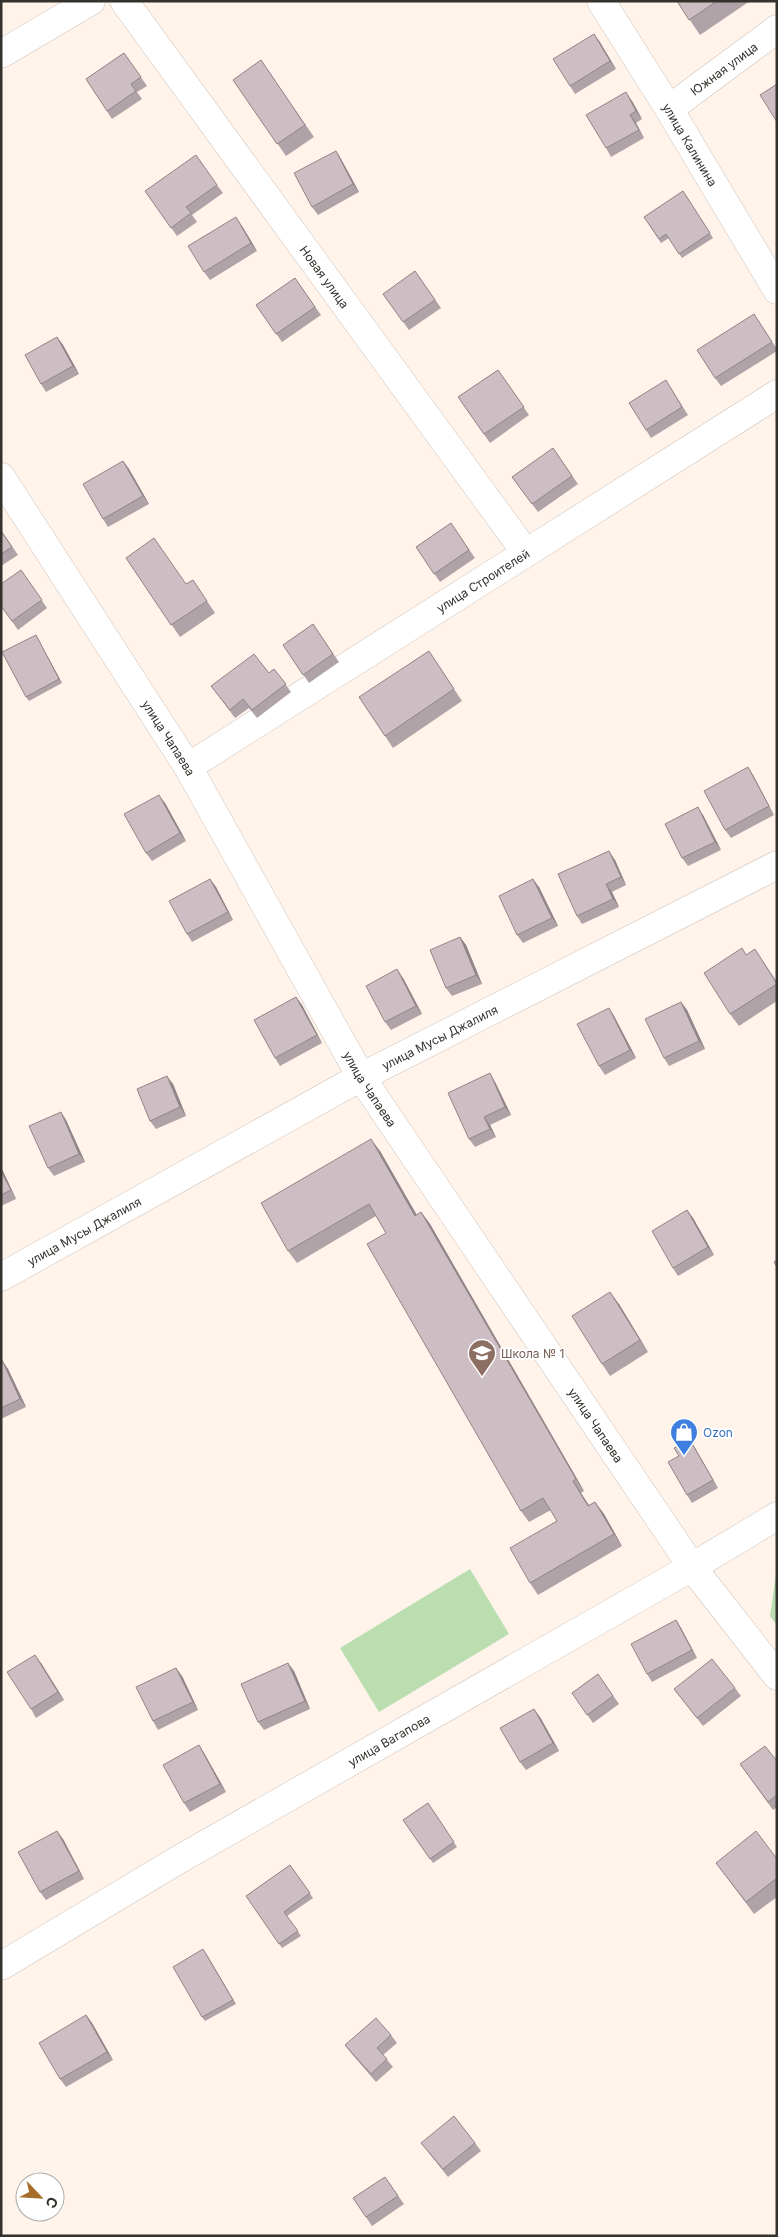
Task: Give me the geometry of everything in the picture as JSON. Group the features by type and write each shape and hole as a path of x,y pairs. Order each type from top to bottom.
{"street":[{"path":"1,54 91,1"},
{"name":"Новая улица","path":"124,1 526,553"},
{"name":"улица Калинина","path":"600,1 670,109 777,290"},
{"name":"Южная улица","path":"670,109 777,29"},
{"name":"улица Строителей","path":"188,767 777,394"},
{"name":"улица Чапаева","path":"1,477 188,767 361,1077 692,1567 777,1676"},
{"name":"улица Мусы Джалиля","path":"1,1277 361,1077 777,865"},
{"name":"улица Вагапова","path":"1,1966 178,1860 692,1567 777,1516"}],"green space":[{"path":"777,1567 777,1625 770,1616"},
{"path":"470,1569 509,1634 379,1712 340,1648"}],"building":[{"path":"677,1 717,1 689,20"},
{"path":"594,34 610,61 570,86 553,59"},
{"path":"124,53 141,77 131,84 136,91 107,111 86,79"},
{"path":"261,60 305,125 277,144 233,80"},
{"path":"777,84 777,122 760,95"},
{"path":"626,92 636,111 630,115 639,130 606,148 586,115"},
{"path":"336,151 353,184 312,207 294,173"},
{"path":"196,155 217,185 186,207 191,213 171,228 145,191"},
{"path":"683,191 710,233 679,254 666,234 659,239 644,217"},
{"path":"236,217 251,243 204,272 188,246"},
{"path":"415,271 435,300 403,322 383,294"},
{"path":"295,278 315,307 276,334 256,305"},
{"path":"754,314 772,342 715,378 697,350"},
{"path":"57,337 73,366 41,384 25,355"},
{"path":"498,370 524,407 484,434 458,397"},
{"path":"666,380 682,407 646,430 629,403"},
{"path":"553,448 572,476 532,504 512,477"},
{"path":"123,461 143,496 103,519 83,484"},
{"path":"451,523 469,550 434,574 416,547"},
{"path":"1,531 12,547 1,554"},
{"path":"154,538 186,584 193,580 207,601 171,625 126,558"},
{"path":"21,570 42,600 12,621 1,606 1,584"},
{"path":"313,624 333,654 303,675 283,645"},
{"path":"36,635 59,679 26,697 2,652"},
{"path":"429,651 454,689 385,736 359,697"},
{"path":"254,654 269,673 274,669 286,684 252,710 243,699 230,710 211,686"},
{"path":"748,767 769,806 725,830 704,791"},
{"path":"159,795 180,833 146,853 124,814"},
{"path":"698,807 715,842 682,858 665,824"},
{"path":"609,851 621,877 606,884 613,899 577,916 558,874"},
{"path":"210,879 228,912 187,934 169,901"},
{"path":"533,879 552,918 517,935 499,896"},
{"path":"460,937 476,975 446,988 430,950"},
{"path":"742,948 746,955 755,949 777,984 730,1014 704,973"},
{"path":"397,969 416,1006 385,1022 366,986"},
{"path":"296,997 317,1035 275,1058 254,1020"},
{"path":"681,1002 699,1041 664,1058 645,1019"},
{"path":"609,1008 630,1050 599,1066 577,1024"},
{"path":"490,1073 505,1107 484,1117 490,1129 469,1139 448,1093"},
{"path":"167,1076 180,1107 150,1121 137,1089"},
{"path":"61,1112 79,1154 48,1168 29,1126"},
{"name":"Школа № 1","path":"371,1139 415,1216 421,1212 576,1479 573,1481 588,1506 595,1502 614,1534 530,1583 510,1548 557,1521 543,1498 521,1511 367,1244 386,1233 369,1204 288,1251 261,1203"},
{"path":"1,1171 11,1190 1,1195"},
{"path":"687,1210 708,1247 673,1268 652,1231"},
{"path":"610,1292 640,1340 602,1364 572,1316"},
{"path":"1,1361 20,1399 1,1408"},
{"path":"690,1440 713,1480 687,1495 668,1462 679,1456 674,1448"},
{"path":"676,1620 692,1650 647,1674 631,1644"},
{"path":"35,1655 58,1692 31,1709 7,1672"},
{"path":"712,1659 735,1688 697,1718 674,1689"},
{"path":"288,1663 305,1701 258,1722 241,1684"},
{"path":"176,1668 193,1702 153,1721 136,1687"},
{"path":"598,1674 613,1696 587,1715 572,1693"},
{"path":"534,1709 553,1743 520,1762 500,1728"},
{"path":"199,1745 220,1784 184,1803 163,1765"},
{"path":"765,1746 777,1761 777,1795 768,1802 740,1764"},
{"path":"428,1803 454,1842 430,1859 403,1820"},
{"path":"57,1831 79,1871 40,1892 18,1852"},
{"path":"756,1831 777,1859 777,1878 746,1902 716,1863"},
{"path":"290,1865 310,1893 284,1912 298,1931 279,1944 246,1896"},
{"path":"203,1949 233,2000 202,2017 173,1967"},
{"path":"86,2015 107,2052 60,2079 39,2043"},
{"path":"376,2018 391,2035 377,2048 387,2059 371,2074 345,2045"},
{"path":"454,2116 475,2143 443,2169 421,2143"},
{"path":"385,2177 398,2196 366,2217 353,2198"}],"place":[{"name":"Школа № 1","path":"482,1377"},
{"name":"Ozon","path":"684,1456"}]}
